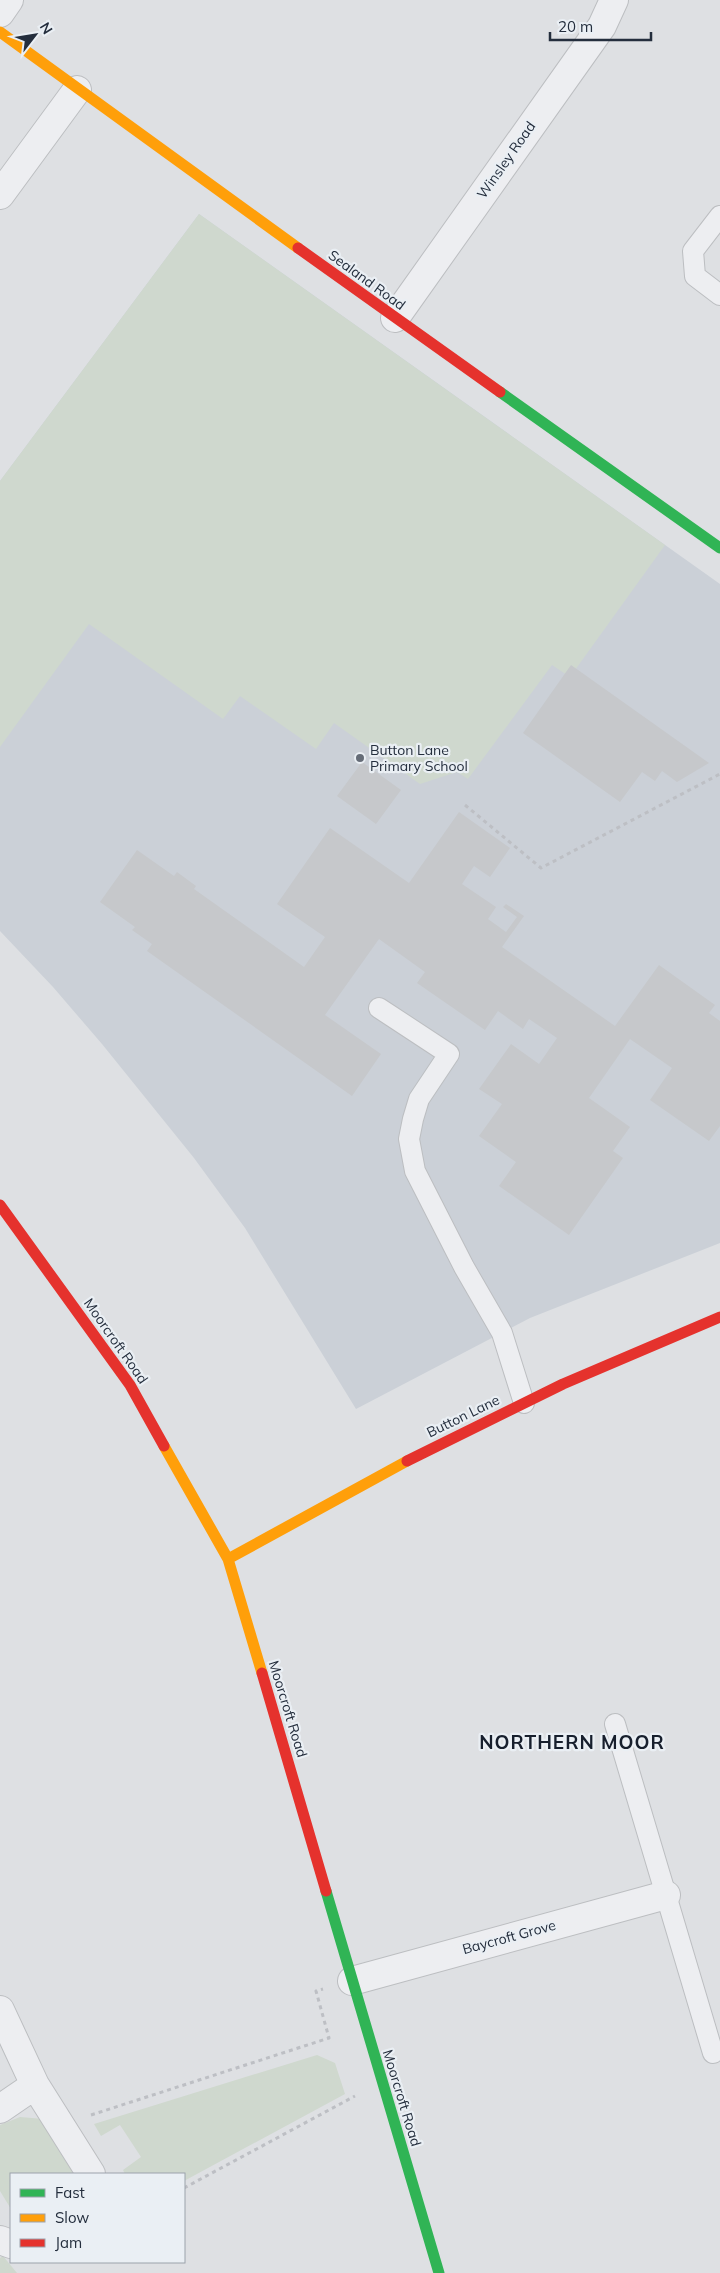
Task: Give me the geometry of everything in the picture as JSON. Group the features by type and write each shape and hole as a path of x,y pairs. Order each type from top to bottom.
{"street":[{"path":"0,13 9,0"},
{"name":"Winsley Road","path":"395,318 602,26 614,0"},
{"name":"Sealand Road","path":"0,32 395,318 717,539"},
{"path":"0,195 78,90"},
{"name":"Moorcroft Road","path":"0,1205 130,1385 228,1559 439,2273"},
{"name":"Button Lane","path":"228,1559 302,1521 412,1459 524,1403 667,1338 720,1317"},
{"name":"Baycroft Grove","path":"352,1981 666,1895"},
{"path":"0,2010 36,2085 90,2173"},
{"path":"0,2108 36,2085"}],"lane":[{"path":"720,216 693,251 695,276 720,295"},
{"path":"379,1008 449,1054 419,1099 412,1119 409,1140 415,1171 464,1267 502,1333 524,1403"},
{"path":"615,1724 713,2053"}],"path":[{"path":"465,805 542,868 720,774"},
{"path":"62,2125 329,2038 316,1991 352,1981"},
{"path":"185,2187 382,2081"}],"shaded area":[{"name":"Button Lane Primary School","path":"199,214 720,584 720,1243 530,1318 356,1409 245,1228 194,1158 102,1044 53,987 0,931 0,481"},
{"path":"199,214 665,545 570,677 552,665 468,779 457,772 420,784 334,723 316,749 240,696 223,719 89,624 0,747 0,481"},
{"path":"317,2055 335,2063 345,2094 185,2180 185,2173 124,2173 123,2170 141,2157 120,2125 101,2136 94,2124"},
{"path":"20,2117 44,2119 81,2173 10,2173 10,2207 0,2191 0,2125"},
{"path":"3,2256 17,2273 0,2273 0,2258"}],"building":[{"path":"571,665 709,763 677,782 662,771 655,781 642,772 620,802 523,733"},
{"path":"362,762 401,790 376,824 337,796"},
{"name":"Button Lane Primary School","path":"459,812 510,848 490,877 474,866 462,884 496,907 488,919 506,932 517,917 503,907 506,904 524,916 502,947 615,1026 659,965 715,1005 709,1013 720,1021 720,1126 709,1141 650,1100 672,1068 630,1039 589,1098 630,1127 613,1151 623,1158 569,1235 499,1186 516,1162 479,1136 502,1104 479,1089 511,1044 539,1064 557,1038 529,1019 523,1029 498,1011 485,1030 417,983 425,972 379,939 325,1015 381,1054 352,1096 147,951 152,944 132,930 135,927 100,902 137,850 174,876 177,872 196,886 194,889 304,967 325,937 277,904 330,828 409,883"}],"traffic: fast":[{"path":"500,392 720,548"},
{"path":"326,1891 439,2273"}],"traffic: slow":[{"path":"0,32 298,248"},
{"path":"164,1446 228,1559 262,1673"},
{"path":"228,1559 407,1461"}],"traffic: jam":[{"path":"298,248 500,392"},
{"path":"0,1205 130,1385 164,1446"},
{"path":"407,1461 563,1384 720,1317"},
{"path":"262,1673 326,1891"}],"place":[{"name":"Button Lane Primary School","path":"360,758"}],"district":[{"name":"NORTHERN MOOR","path":"572,1742"}]}
